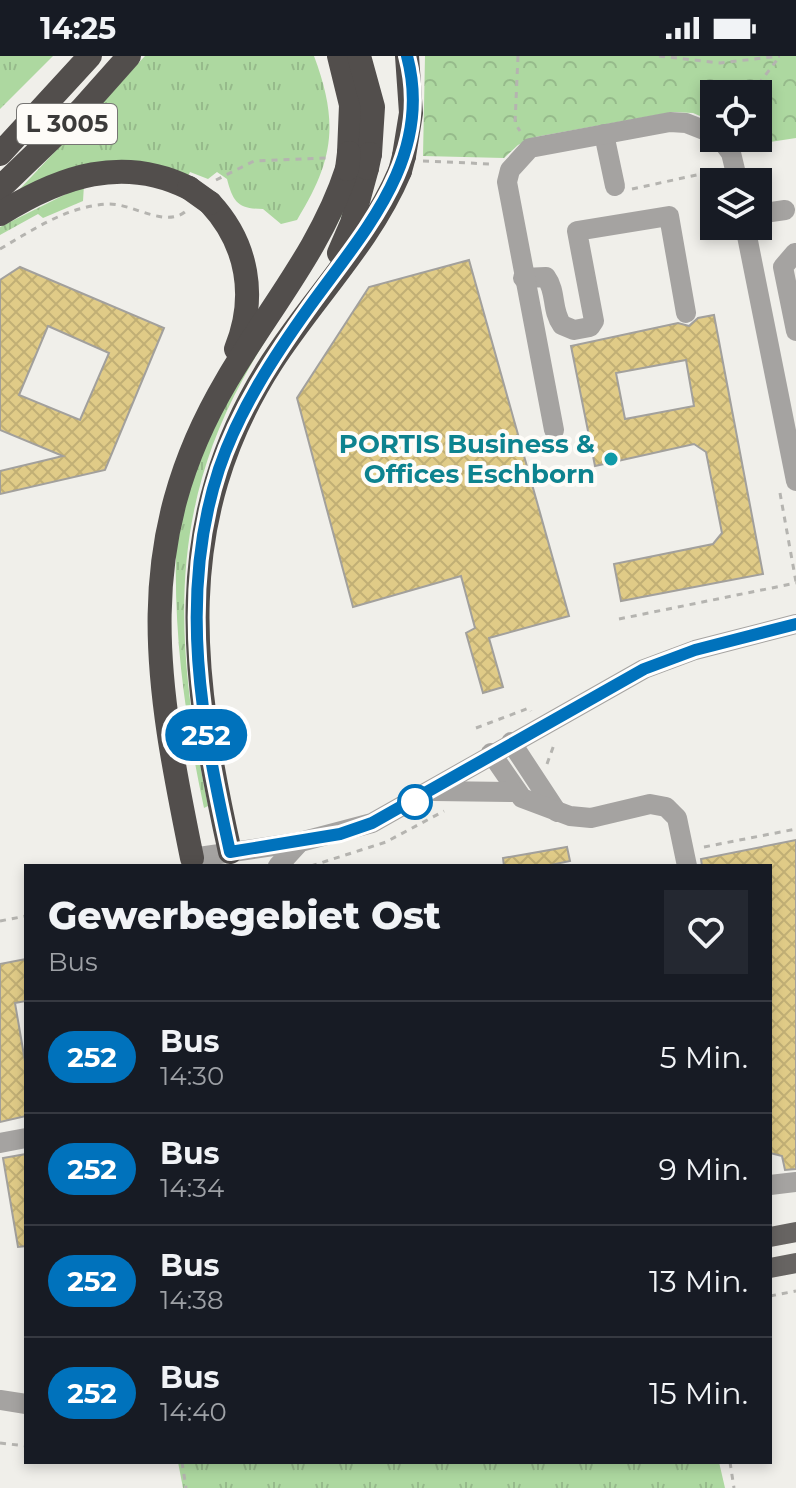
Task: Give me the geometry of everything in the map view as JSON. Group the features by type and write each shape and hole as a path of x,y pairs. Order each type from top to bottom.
{"highway":[{"name":"L 3005","path":"0,154 25,123 90,56"},
{"name":"L 3005","path":"0,188 81,110 129,56"},
{"path":"311,304 352,223 354,160 351,105 339,56"},
{"path":"218,396 315,243 354,160 373,107 359,56"},
{"path":"231,859 199,682 195,616 200,549 212,491 231,439 260,382 311,304 360,243 405,163 411,113 407,56"},
{"path":"0,135 25,123"},
{"path":"0,214 82,177 123,169 158,174 201,194 227,224 241,254 248,293 243,332 183,476 159,578 162,681 193,862"}],"main road":[{"path":"772,1237 796,1232"},
{"path":"772,1268 796,1263"}],"street":[{"path":"554,430 523,278 507,182 510,170 530,148 670,122 686,123 700,128"},
{"path":"604,134 615,186"},
{"path":"772,212 785,210"},
{"path":"523,278 546,277 553,288 555,312 562,325 574,330 590,327 594,321 577,231 669,216 686,313"},
{"path":"748,240 796,481"},
{"path":"795,253 783,267 796,331"},
{"path":"193,862 231,859 372,823 434,791 491,753 669,658 796,624"},
{"path":"511,742 557,812"},
{"path":"491,753 517,792 528,802 557,812 581,819 650,804 666,807 677,818 687,864"},
{"path":"434,791 517,792"},
{"path":"280,864 300,842"},
{"path":"0,1143 24,1138"},
{"path":"772,1185 796,1182"}],"path":[{"path":"518,56 515,123 530,148"},
{"path":"659,56 720,63 780,56"},
{"path":"762,80 780,56"},
{"path":"0,249 44,223 78,209 111,204 168,218 182,215 201,194 254,161 354,160"},
{"path":"405,163 482,162 510,170"},
{"path":"615,186 616,193 700,180"},
{"path":"619,619 796,583"},
{"path":"0,921 24,916"},
{"path":"772,1296 796,1291"},
{"path":"0,1443 24,1446"},
{"path":"182,1464 186,1488"},
{"path":"730,1464 734,1488"}],"green space":[{"path":"0,56 53,56 0,109"},
{"path":"145,56 314,56 327,101 329,141 319,178 297,220 281,224 263,209 242,206 234,199 227,179 217,172 208,179 141,162 120,161 81,167 17,192"},
{"path":"425,56 796,56 796,138 772,142 772,80 700,80 700,116 673,112 535,137 518,145 504,158 423,156"},
{"path":"84,185 83,201 43,218 38,214 0,235 0,227"},
{"path":"349,200 325,246 243,379 218,432 200,484 189,536 185,642 189,695 208,806 204,808 179,650 176,554 182,512 196,466 242,371"},
{"path":"178,1464 719,1464 725,1488 183,1488"}],"building":[{"path":"469,260 569,616 489,638 503,687 483,693 466,633 475,628 461,576 353,607 297,398 369,287"},
{"path":"20,267 164,328 105,470 0,494 0,471 63,456 0,430 0,280","holes":["48,326 109,353 80,420 19,395"]},
{"name":"PORTIS Business & Offices Eschborn","path":"714,315 763,574 621,601 614,564 713,544 722,533 706,452 694,444 595,466 571,346 678,323 689,326 698,318","holes":["686,360 694,406 625,419 616,373"]},
{"path":"796,840 796,1169 785,1170 782,1156 772,1154 772,864 702,864 701,859"},
{"path":"567,847 570,861 504,864 503,858"},
{"path":"24,959 24,1001 15,1003 24,1055 24,1116 0,1122 0,964"},
{"path":"24,1154 24,1246 18,1247 3,1158"}],"bus line":[{"name":"252","path":"407,56 412,86 409,135 392,191 360,243 311,304 254,392 220,466 205,518 196,583 196,648 206,736 230,852 340,834 372,823 434,791 491,753 644,669 695,650 796,624"}],"place":[{"name":"PORTIS Business & Offices Eschborn","path":"611,459"}]}
